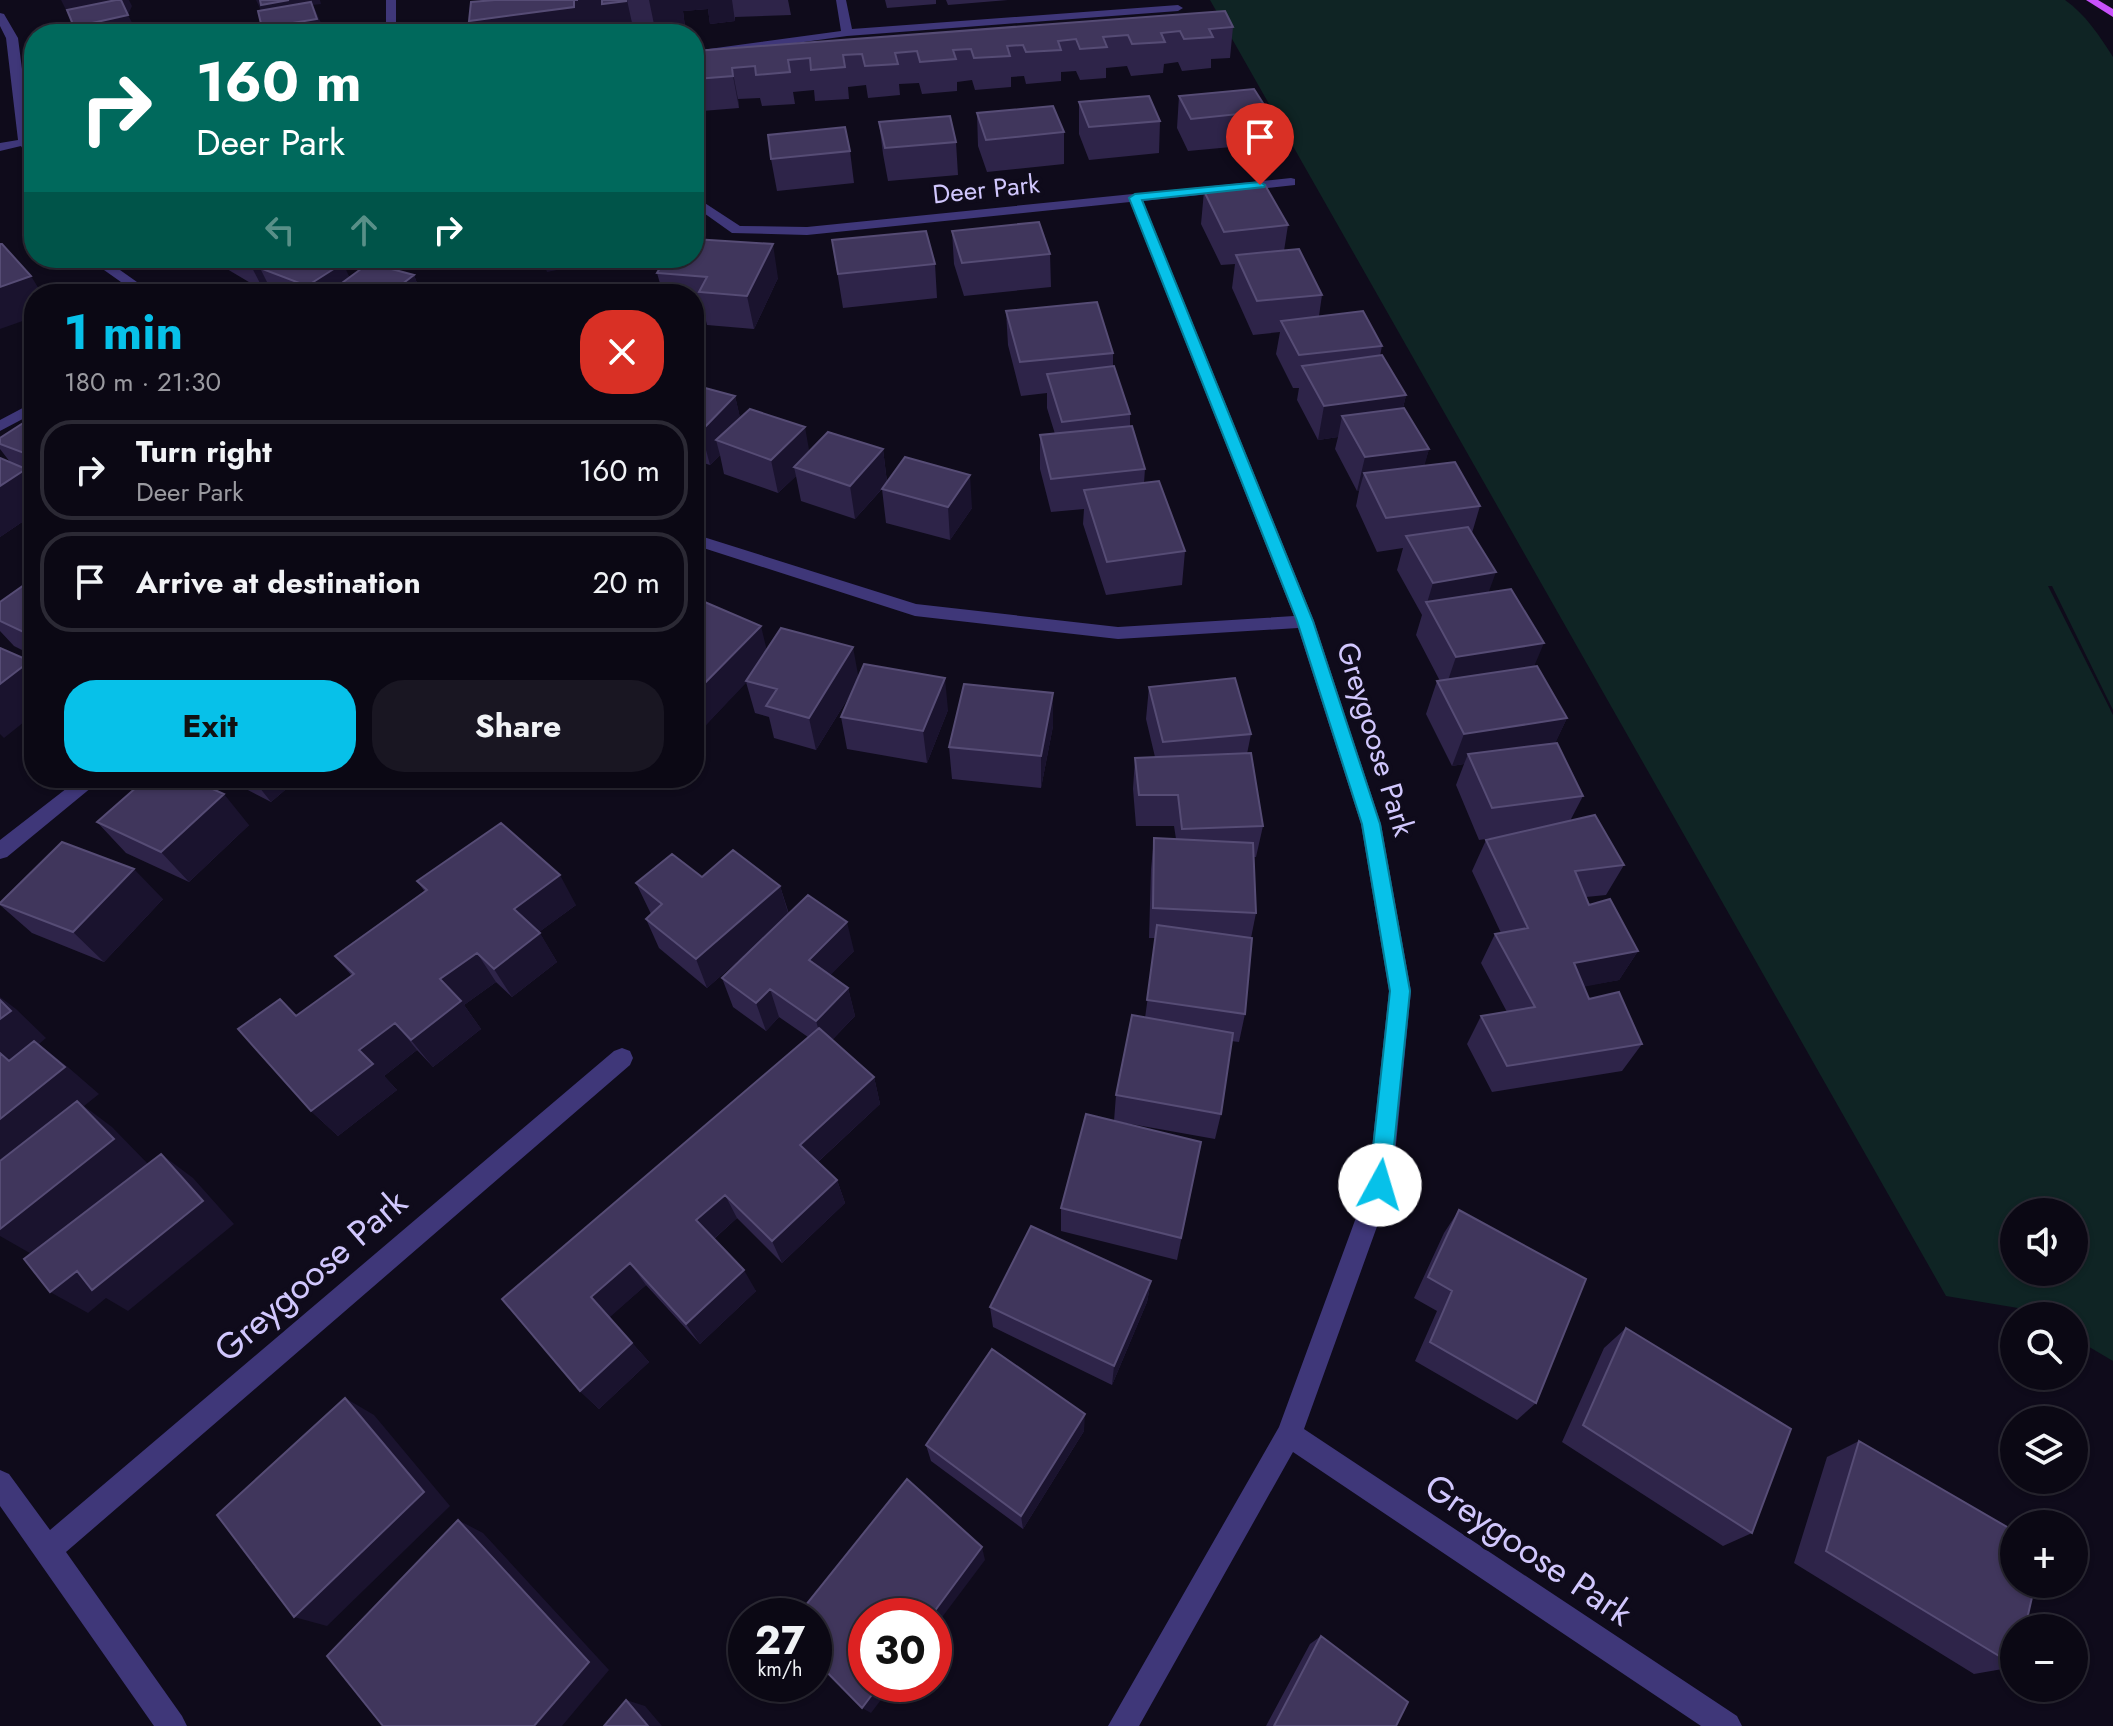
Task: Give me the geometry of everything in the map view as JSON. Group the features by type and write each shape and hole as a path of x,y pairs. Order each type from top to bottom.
{"main road":[{"path":"2091,0 2113,14"}],"street":[{"path":"391,0 391,24"},
{"path":"841,0 847,33"},
{"path":"704,53 847,33 1178,8"},
{"path":"0,16 12,38 24,142 0,147"},
{"name":"Deer Park","path":"704,207 737,230 807,231 1291,182"},
{"name":"Greygoose Park","path":"1123,1726 1289,1434 1380,1185 1400,991 1371,824 1305,621 1135,198"},
{"path":"109,268 132,284"},
{"path":"0,426 24,413"},
{"name":"Greygoose Park","path":"704,542 915,610 1118,633 1305,621"},
{"path":"0,851 80,788"},
{"name":"Greygoose Park","path":"47,1550 622,1058"},
{"name":"Greygoose Park","path":"1289,1434 1727,1726"},
{"path":"0,1483 172,1726"}],"green space":[{"path":"1210,0 2065,0 2086,19 2113,57 2113,710 2052,586 2048,586 2113,715 2113,1361 2088,1346 2088,1302 2000,1302 2000,1305 1946,1296"}],"building":[{"path":"121,0 128,15 73,24 67,10"},
{"path":"260,0 289,0 261,5"},
{"path":"574,0 574,7 469,21 471,2"},
{"path":"602,0 626,0 626,1 602,4"},
{"path":"311,2 317,19 261,24 258,11"},
{"path":"1225,11 1233,27 1209,29 1213,37 1184,39 1180,31 1161,33 1165,42 1132,44 1128,35 1103,37 1107,47 1080,49 1076,39 1058,41 1061,50 1026,52 1023,45 1007,46 1010,56 974,58 971,49 953,50 956,59 920,62 917,51 895,53 898,64 865,66 862,54 843,55 845,67 811,70 810,58 788,60 790,72 756,75 755,66 732,68 733,76 704,78 704,50"},
{"path":"1254,89 1268,111 1191,119 1179,96"},
{"path":"1149,96 1160,121 1089,127 1079,102"},
{"path":"1053,106 1064,132 986,140 977,113"},
{"path":"950,116 956,142 885,148 879,122"},
{"path":"845,127 850,151 771,159 768,135"},
{"path":"1265,185 1288,225 1224,232 1204,191"},
{"path":"1039,222 1050,254 962,263 952,231"},
{"path":"926,231 935,264 838,274 832,240"},
{"path":"704,240 773,244 747,296 704,292 707,277 657,273 660,268 704,268"},
{"path":"2,244 31,276 0,287"},
{"path":"1299,249 1322,295 1257,301 1236,255"},
{"path":"260,268 335,268 310,284 302,284"},
{"path":"362,268 388,268 414,275 402,284 341,284"},
{"path":"1097,302 1113,353 1020,362 1006,311"},
{"path":"1363,311 1382,346 1299,355 1281,321"},
{"path":"1382,355 1406,395 1324,406 1302,366"},
{"path":"1114,366 1130,414 1062,422 1047,374"},
{"path":"704,388 735,396 704,428"},
{"path":"1404,408 1429,449 1365,457 1342,416"},
{"path":"750,409 805,427 771,460 716,440"},
{"path":"24,422 24,453 0,444 0,438"},
{"path":"1132,426 1145,469 1051,479 1040,435"},
{"path":"828,432 883,449 850,486 794,467"},
{"path":"905,457 970,475 948,507 882,489"},
{"path":"0,458 24,468 24,470 0,486"},
{"path":"1455,462 1480,506 1386,518 1364,473"},
{"path":"1159,481 1185,551 1107,562 1084,490"},
{"path":"1468,527 1496,572 1433,583 1406,536"},
{"path":"24,585 24,632 0,621 0,602"},
{"path":"1511,589 1544,643 1456,657 1426,602"},
{"path":"704,602 761,626 704,684"},
{"path":"781,628 853,647 809,718 766,706 777,689 746,681"},
{"path":"0,648 24,658 24,666 0,684"},
{"path":"864,664 945,678 923,731 841,717"},
{"path":"1537,666 1567,718 1464,734 1437,681"},
{"path":"1235,678 1251,734 1163,742 1149,687"},
{"path":"964,684 1053,693 1041,756 949,747"},
{"path":"1557,743 1583,796 1492,808 1468,754"},
{"path":"1251,753 1263,826 1182,829 1178,795 1139,795 1135,758"},
{"path":"136,788 210,788 224,794 161,852 97,822"},
{"path":"1595,815 1624,865 1575,871 1589,905 1610,899 1638,951 1574,963 1589,999 1619,992 1642,1044 1507,1066 1481,1016 1535,1007 1495,934 1528,928 1486,840"},
{"path":"501,823 560,875 514,909 540,933 494,969 477,953 440,979 461,1001 411,1040 395,1023 359,1050 373,1064 311,1111 238,1029 280,999 296,1016 354,974 335,956 427,890 417,881"},
{"path":"1154,838 1253,843 1256,913 1153,908"},
{"path":"62,842 134,869 73,932 0,904"},
{"path":"733,850 780,886 696,959 646,919 662,904 636,883 672,854 702,877"},
{"path":"808,895 847,922 809,960 848,988 816,1021 770,989 756,1003 722,978"},
{"path":"1157,925 1252,938 1245,1014 1147,1000"},
{"path":"0,1000 11,1011 0,1019"},
{"path":"1132,1015 1233,1033 1221,1114 1116,1095"},
{"path":"819,1028 874,1077 800,1145 837,1180 772,1241 725,1195 696,1220 744,1270 686,1324 630,1263 591,1297 632,1343 580,1391 502,1299"},
{"path":"34,1041 65,1067 0,1119 0,1053 9,1061"},
{"path":"77,1101 114,1139 0,1229 0,1161"},
{"path":"1086,1114 1201,1142 1181,1238 1061,1208"},
{"path":"161,1154 203,1201 92,1290 77,1271 50,1292 24,1259"},
{"path":"1459,1210 1586,1279 1536,1403 1430,1342 1452,1291 1428,1277"},
{"path":"1031,1226 1151,1281 1114,1366 990,1307"},
{"path":"1626,1328 1791,1429 1752,1533 1583,1425"},
{"path":"992,1349 1085,1414 1021,1516 926,1445"},
{"path":"345,1398 424,1492 294,1617 217,1515"},
{"path":"1859,1441 2000,1523 2000,1598 2032,1598 2028,1614 2000,1614 2000,1657 1826,1551"},
{"path":"907,1479 982,1547 944,1598 848,1598 848,1694 832,1677 832,1598 811,1598"},
{"path":"458,1520 589,1662 534,1726 383,1726 327,1656"},
{"path":"1321,1636 1408,1702 1396,1726 1274,1726"},
{"path":"626,1700 648,1726 604,1726"}],"route":[{"path":"1260,185 1135,198 1305,621 1371,824 1400,991 1380,1185"}]}
